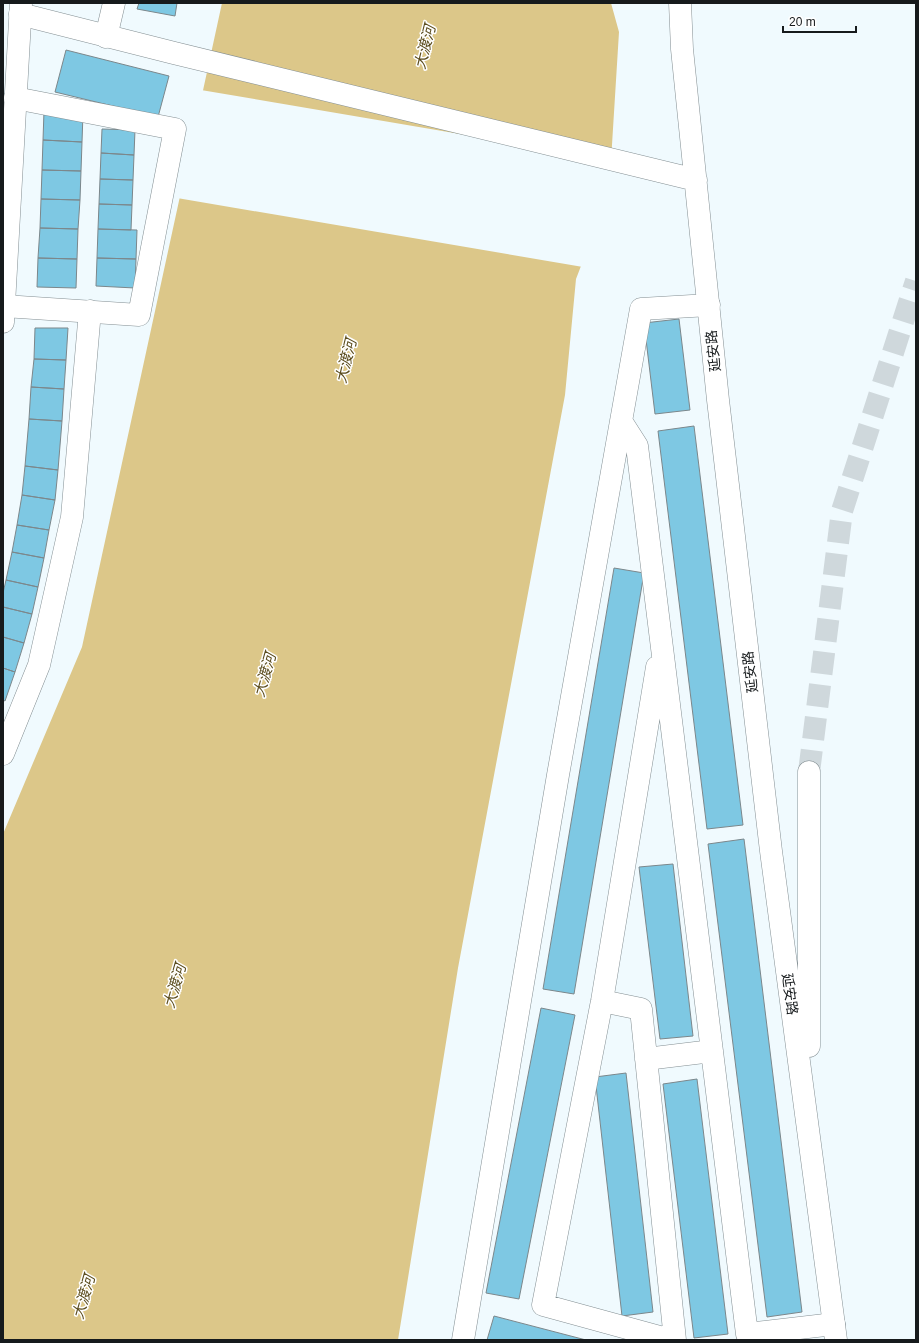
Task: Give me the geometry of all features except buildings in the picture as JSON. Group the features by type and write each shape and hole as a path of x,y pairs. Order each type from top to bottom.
{"main road":[{"path":"106,37 114,3"},
{"name":"延安路","path":"680,3 682,49 720,416 771,851 835,1332"},
{"path":"15,98 176,129 139,315 90,311 3,314 15,98 20,8 106,37 696,180"},
{"path":"463,1340 558,775 641,309 708,305"},
{"path":"3,754 39,665 72,517 90,311"},
{"path":"621,421 637,446 746,1337 835,1332"},
{"path":"661,642 602,1001 543,1305 671,1340"},
{"path":"809,772 809,1132"},
{"path":"602,1001 641,1009 675,1340"},
{"path":"646,1059 712,1051"}],"water":[{"name":"大渡河","path":"222,3 611,3 619,32 609,193 576,279 565,395 458,968 398,1340 3,1340 3,834 82,647"}],"pier":[{"path":"201,90 613,160 611,193 583,267 177,198"}],"tunnel":[{"path":"809,772 842,511 916,281"}]}
